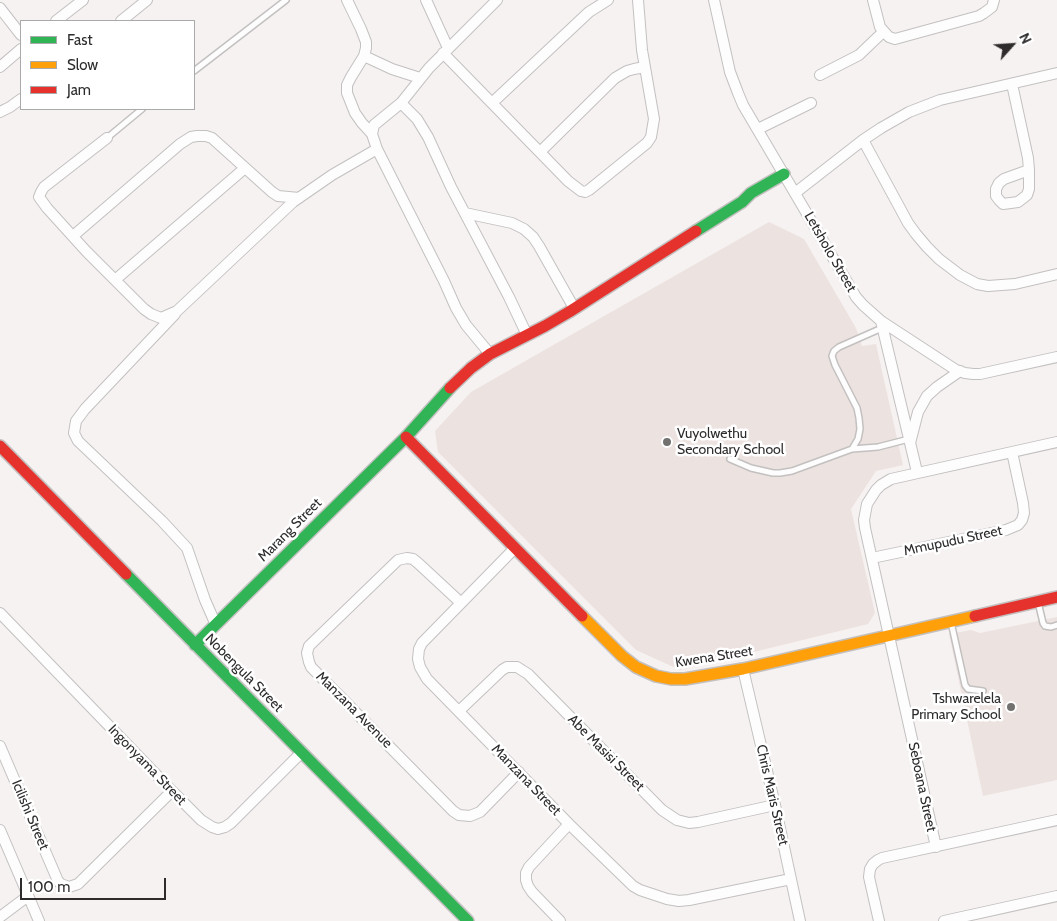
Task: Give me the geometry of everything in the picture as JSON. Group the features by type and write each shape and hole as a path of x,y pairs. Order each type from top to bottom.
{"street":[{"path":"57,20 83,0"},
{"path":"121,20 148,0"},
{"path":"347,0 366,42 364,56 347,86 347,93 355,113 372,134 377,149 456,308 466,325 490,354"},
{"path":"426,0 446,51 492,103 568,181 580,191 585,192 647,143 651,137 654,120 641,37 638,0"},
{"path":"372,134 374,125 401,103 420,78 497,0"},
{"path":"492,103 589,12 608,0"},
{"name":"Letsholo Street","path":"714,0 734,83 743,105 856,297 869,312 882,324 960,372 980,374 1057,358"},
{"path":"873,0 880,27 883,32 894,39 972,18 992,7 994,0"},
{"path":"0,8 20,34"},
{"path":"820,74 859,55 883,32"},
{"path":"0,67 20,50"},
{"path":"364,56 392,69 420,78"},
{"path":"540,152 615,78 634,68 646,67"},
{"path":"795,193 863,140 909,112 940,100 1057,74"},
{"path":"1012,84 1029,170"},
{"path":"0,112 20,100"},
{"path":"401,103 423,127 451,187 527,335"},
{"path":"758,129 811,103"},
{"path":"73,236 180,144 191,137 206,136 212,138 272,192 278,196 298,198"},
{"path":"107,138 44,187 40,192 40,197 47,208 73,236 144,308 155,317 161,318 178,311"},
{"path":"863,140 908,223 927,247 960,275 977,284 988,286 1015,284 1057,274"},
{"path":"216,625 187,548 162,521 78,441 74,433 76,421 85,409 178,311 278,216 298,198 332,175 377,149"},
{"path":"115,280 246,168"},
{"name":"Marang Street","path":"195,645 406,437 444,394 471,368 490,354 574,308 784,174"},
{"path":"465,213 512,224 524,229 539,246 574,308"},
{"path":"882,324 916,472"},
{"path":"909,441 918,412 928,396 937,387 960,372"},
{"name":"Kwena Street","path":"406,437 622,656 636,667 656,676 685,679 743,669 1057,597"},
{"path":"889,635 864,520 867,504 876,490 886,481 916,472 1057,442"},
{"name":"Nobengula Street","path":"0,446 468,921"},
{"name":"Mmupudu Street","path":"872,558 1006,530 1018,525 1024,513 1012,452"},
{"name":"Manzana Street","path":"515,548 460,602 422,643 418,659 420,667 427,678 569,824 633,886 648,894 679,901 791,879"},
{"name":"Manzana Avenue","path":"460,602 418,563 407,558 398,560 310,646 307,653 309,662 311,667 453,811 470,816 480,812 519,772"},
{"name":"Ingonyama Street","path":"0,613 172,791 201,820 212,827 218,829 231,823 302,752"},
{"name":"Seboana Street","path":"889,635 936,847 1057,820"},
{"name":"Abe Masisi Street","path":"459,710 502,670 507,667 518,667 528,674 662,810 677,820 689,824 775,805"},
{"name":"Chris Maris Street","path":"743,669 800,921"},
{"name":"Icilishi Street","path":"0,746 58,881 65,886 69,887 78,884 172,791"},
{"path":"560,921 532,892 526,880 526,873 529,867 569,824"},
{"path":"0,830 39,921"},
{"path":"879,921 869,877 873,864 882,858 936,847"},
{"path":"0,917 28,896"},
{"path":"944,921 1057,896"}],"lane":[{"path":"195,70 286,0"},
{"path":"107,138 141,110"},
{"path":"852,449 858,439 860,429 857,408 832,356 839,347 882,324"},
{"path":"730,459 751,468 780,473 792,471 852,449 878,447 909,441"},
{"path":"1038,602 1045,626 1057,626"},
{"path":"951,621 965,685 968,689 983,691"}],"shaded area":[{"name":"Vuyolwethu Secondary School","path":"769,222 804,239 856,328 862,346 876,344 903,465 876,471 851,509 875,613 868,624 680,670 636,650 438,452 435,431 471,392"},
{"name":"Tshwarelela Primary School","path":"1057,617 1057,780 983,796 949,634 971,630 980,633"}],"traffic: fast":[{"path":"696,231 742,202 751,193 784,174"},
{"path":"195,645 406,437 450,388"},
{"path":"126,574 468,921"}],"traffic: slow":[{"path":"582,616 622,656 636,667 656,676 671,679 685,679 743,669 975,616"}],"traffic: jam":[{"path":"450,388 471,368 490,354 569,312 696,231"},
{"path":"406,437 582,616"},
{"path":"0,446 126,574"},
{"path":"975,616 1057,597"}],"place":[{"name":"Vuyolwethu Secondary School","path":"667,442"},
{"name":"Tshwarelela Primary School","path":"1011,707"}]}
